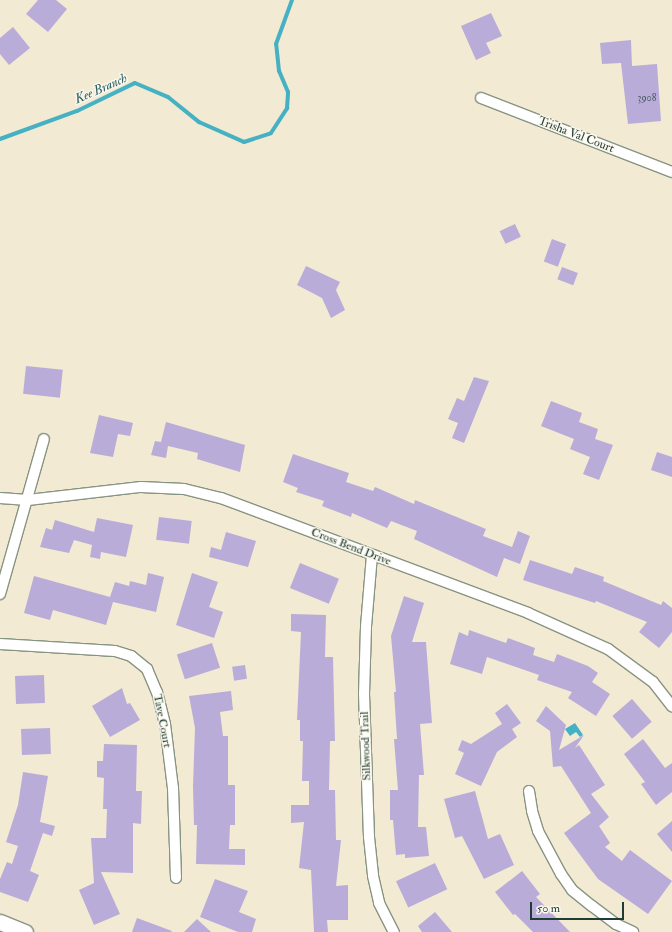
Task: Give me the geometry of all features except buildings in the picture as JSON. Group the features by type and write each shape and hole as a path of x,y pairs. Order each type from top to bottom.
{"main road":[{"path":"0,922 25,932"}],"street":[{"name":"Trisha Val Court","path":"481,98 672,172"},
{"path":"0,594 28,500 44,439"},
{"name":"Cross Bend Drive","path":"0,498 28,500 141,487 184,489 221,498 528,613 608,649 653,682 672,706"},
{"name":"Silkwood Trail","path":"372,555 366,626 364,694 369,837 373,876 380,903 394,932"},
{"name":"Tave Court","path":"0,644 115,651 131,656 147,670 157,692 164,724 172,788 176,878"},
{"path":"529,791 532,811 538,830 561,874 572,890 616,924 633,932"}],"water":[{"path":"575,723 583,735 580,737 576,732 570,736 565,729"}],"waterway":[{"name":"Kee Branch","path":"0,139 77,111 135,83 168,97 199,122 244,142 271,133 287,108 288,92 279,71 276,44 292,0"}]}
